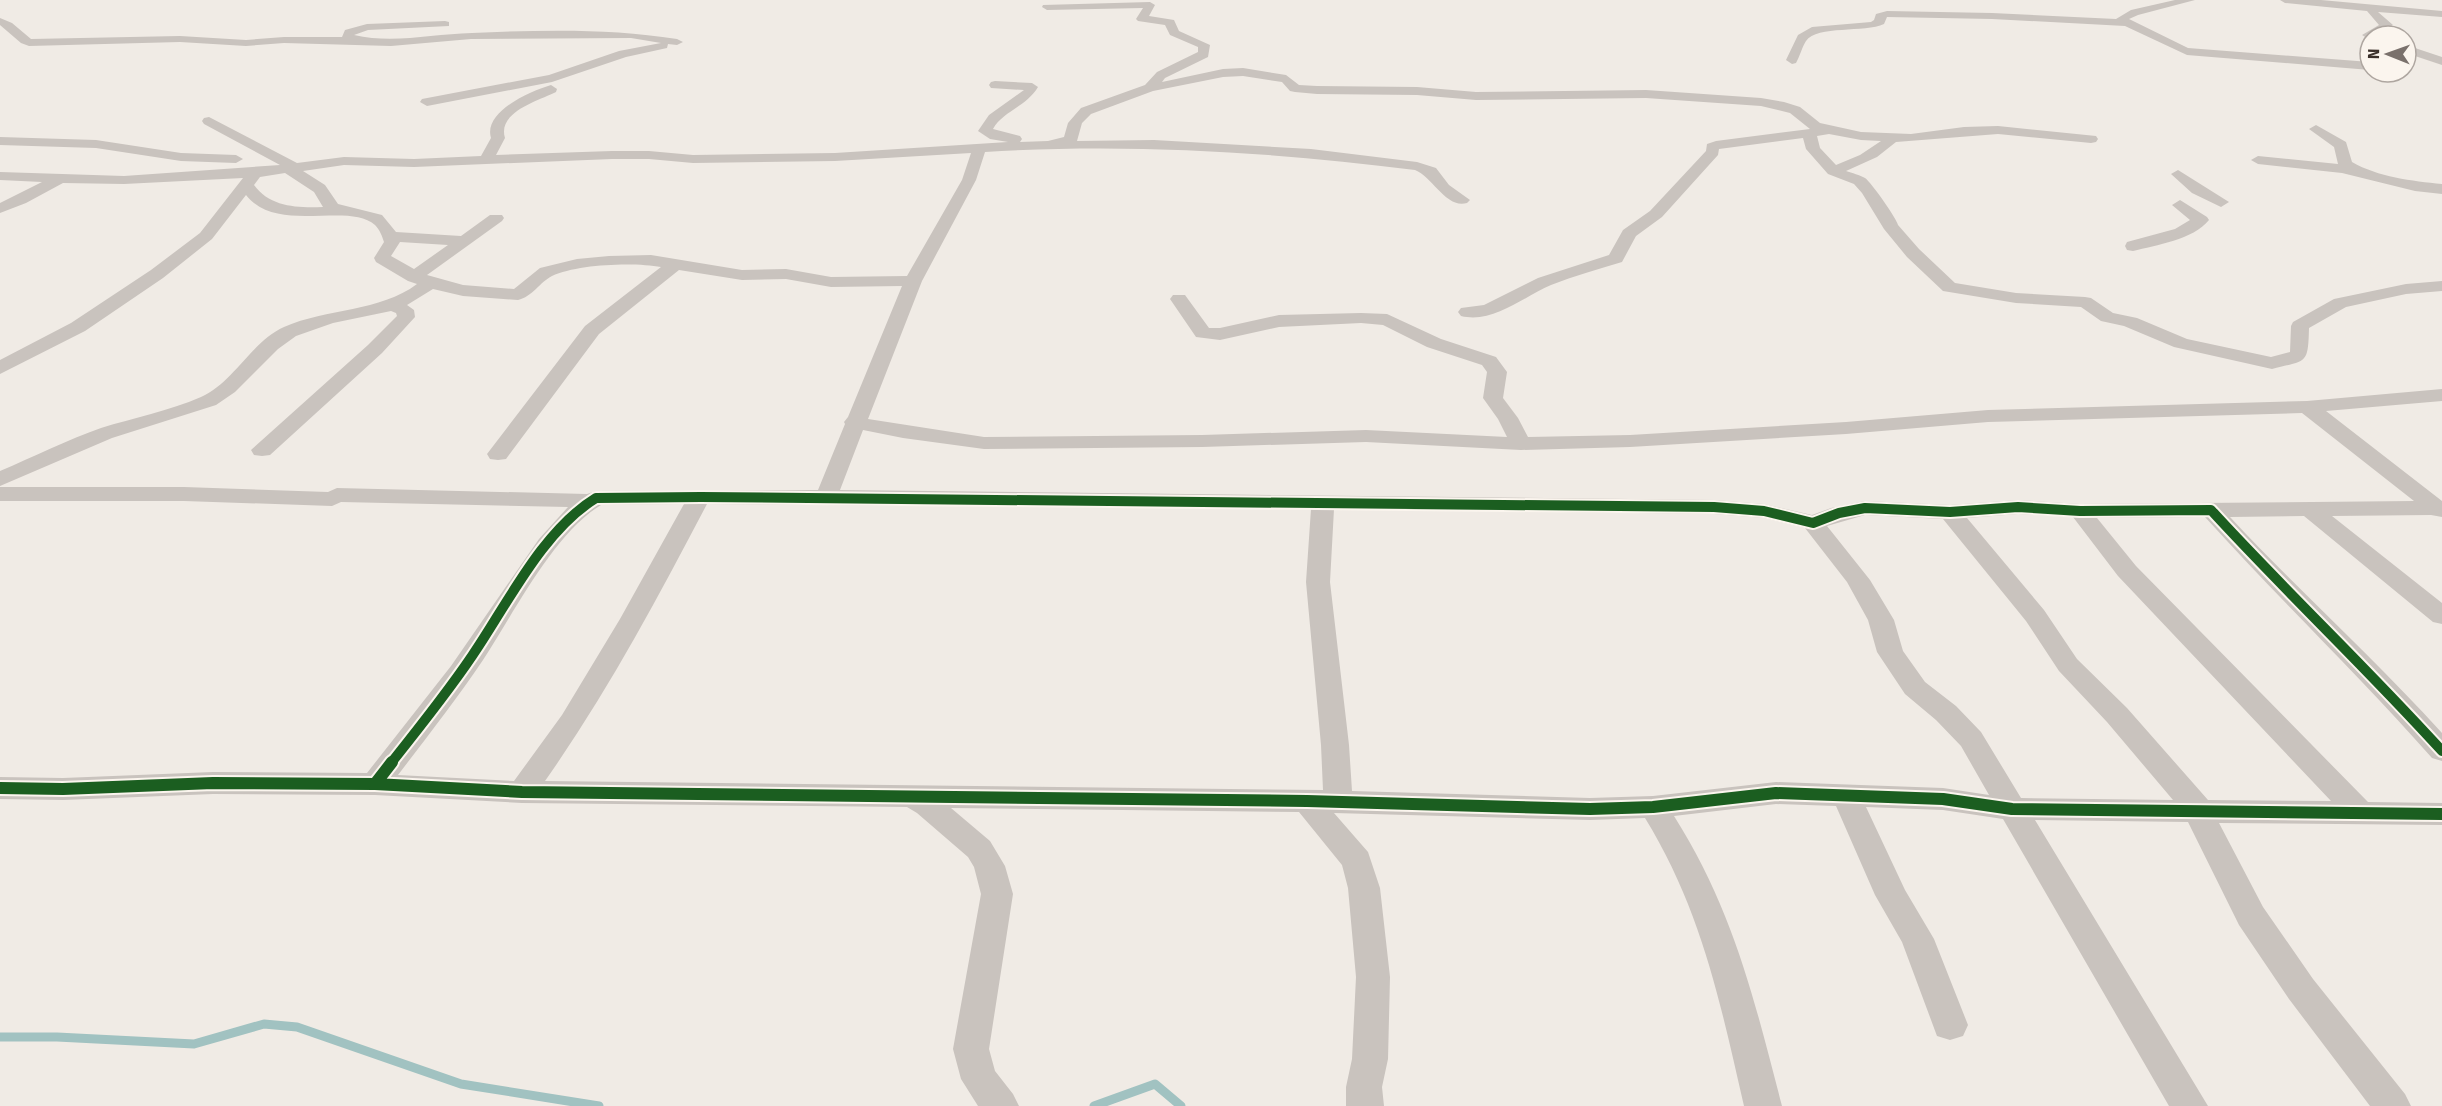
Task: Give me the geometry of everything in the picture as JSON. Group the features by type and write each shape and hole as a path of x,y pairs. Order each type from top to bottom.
{"street":[{"path":"2125,23 2121,19 2122,16 2190,0"},
{"path":"2285,0 2442,14"},
{"path":"1047,7 1150,5 1142,19 1170,22 1174,33 1204,45 1204,54 1161,75 1150,88"},
{"path":"2371,9 2376,17 2386,24"},
{"path":"1792,60 1797,51 1797,43 1802,37 1816,29 1873,25 1880,22 1881,16 1887,14 1992,16 2125,23 2149,31 2177,49 2187,51 2358,65"},
{"path":"0,21 6,22 18,38 29,43 180,39 246,43 284,40 413,43 471,36 630,35 677,42 623,54 572,73 428,102"},
{"path":"370,41 348,37 349,33 355,29 367,27 445,24"},
{"path":"2418,53 2442,62"},
{"path":"2424,69 2442,70"},
{"path":"995,85 1032,87 1021,103 988,123 985,131 995,136 1052,146 1071,139 1072,126 1077,117 1086,111 1150,88 1222,73 1243,72 1276,76 1286,79 1295,88 1317,90 1417,91 1476,96 1576,96 1628,93 1759,115 1795,110 1815,126 1861,136 1892,138 1998,130 2091,139"},
{"path":"486,160 498,138 496,127 501,120 519,103 548,91 572,73"},
{"path":"1732,142 1759,115"},
{"path":"209,121 227,134 286,164 322,191 330,199 331,207 340,211 378,218 388,226 392,242 382,258 421,281 453,290 518,295 546,272 577,264 651,260 742,275 786,274 831,282 913,281"},
{"path":"2316,129 2341,145 2345,164 2362,174"},
{"path":"1467,312 1488,310 1544,282 1616,258 1629,232 1656,214 1713,152 1712,147 1732,142 1826,130"},
{"path":"1809,133 1813,149 1833,171 1859,182 1869,191 1875,204 1889,220 1890,226 1913,253 1949,287 2016,298 2085,302 2107,317 2130,322 2181,343 2272,363 2299,356 2300,326 2340,303 2406,289 2442,286"},
{"path":"1833,171 1869,158 1884,148 1892,138"},
{"path":"0,141 81,143 217,160 286,164 344,161 414,163 612,155 708,159 835,157 1015,146 1177,145 1257,149 1418,166 1431,171 1444,188 1462,200"},
{"path":"13,161 81,143"},
{"path":"826,496 854,422 913,281 969,180 979,149"},
{"path":"2258,160 2342,169 2415,186 2433,196"},
{"path":"0,176 63,176 124,180 251,179 286,164"},
{"path":"2178,174 2197,190 2221,202"},
{"path":"0,208 21,200 63,176"},
{"path":"251,179 259,201 284,209 315,213 340,211"},
{"path":"0,368 78,327 158,274 206,236 251,179"},
{"path":"2133,246 2181,231 2201,220 2180,206"},
{"path":"0,479 105,434 209,400 228,388 271,345 289,332 328,318 392,305 416,294 421,281 464,241 496,218"},
{"path":"390,236 464,241"},
{"path":"498,454 592,330 674,265"},
{"path":"1179,299 1203,333 1220,334 1279,321 1361,318 1387,320 1434,343 1489,361 1497,372 1493,398 1508,418 1521,444"},
{"path":"261,450 375,349 406,317 405,310 392,305"},
{"path":"854,422 903,432 984,443 1203,441 1366,436 1521,444 1630,441 1835,429 1988,416 2307,407 2442,395"},
{"path":"2307,407 2440,510"},
{"path":"0,494 184,494 405,499 489,496 589,501"},
{"path":"375,784 472,657 530,568 577,509 596,498 1076,497 1730,508 1790,514 1813,523 1858,580 1881,620 1890,652 1915,688 1946,713 1971,740 2189,1106"},
{"path":"522,792 572,722 633,619 699,498"},
{"path":"1323,502 1318,582 1335,745 1323,802 1357,861 1364,888 1373,977 1370,1059 1364,1087 1365,1106"},
{"path":"1813,523 1839,513 1865,508 1950,512 2018,507 2080,511 2308,508 2440,510"},
{"path":"2308,508 2442,616"},
{"path":"2211,510 2281,586 2388,692 2442,751"},
{"path":"2080,511 2127,571 2234,679 2360,813"},
{"path":"1950,512 2035,616 2068,665 2117,716 2199,812 2250,916 2301,989 2392,1106"},
{"path":"0,788 63,789 213,783 375,784 522,792 1323,802 1590,809 1653,807 1776,793 1943,799 2012,809 2442,814"},
{"path":"911,796 928,805 979,849 989,866 997,894 971,1049 979,1079 1000,1106"},
{"path":"1846,796 1892,895 1917,939 1950,1025"},
{"path":"1653,807 1677,844 1714,924 1763,1106"}],"waterway":[{"path":"0,1037 57,1037 194,1044 264,1024 297,1027 461,1084 599,1106"},
{"path":"1094,1106 1155,1084 1181,1106"}],"cycle path":[{"path":"375,784 461,672 548,544 565,523 596,498 911,497 1714,507 1764,511 1813,523 1839,513 1865,508 1950,512 2018,507 2080,511 2211,510 2281,586 2388,691 2442,751"},
{"path":"0,788 63,789 213,783 375,784 522,792 1307,801 1590,809 1653,807 1776,793 1943,799 2012,809 2442,814"}]}
